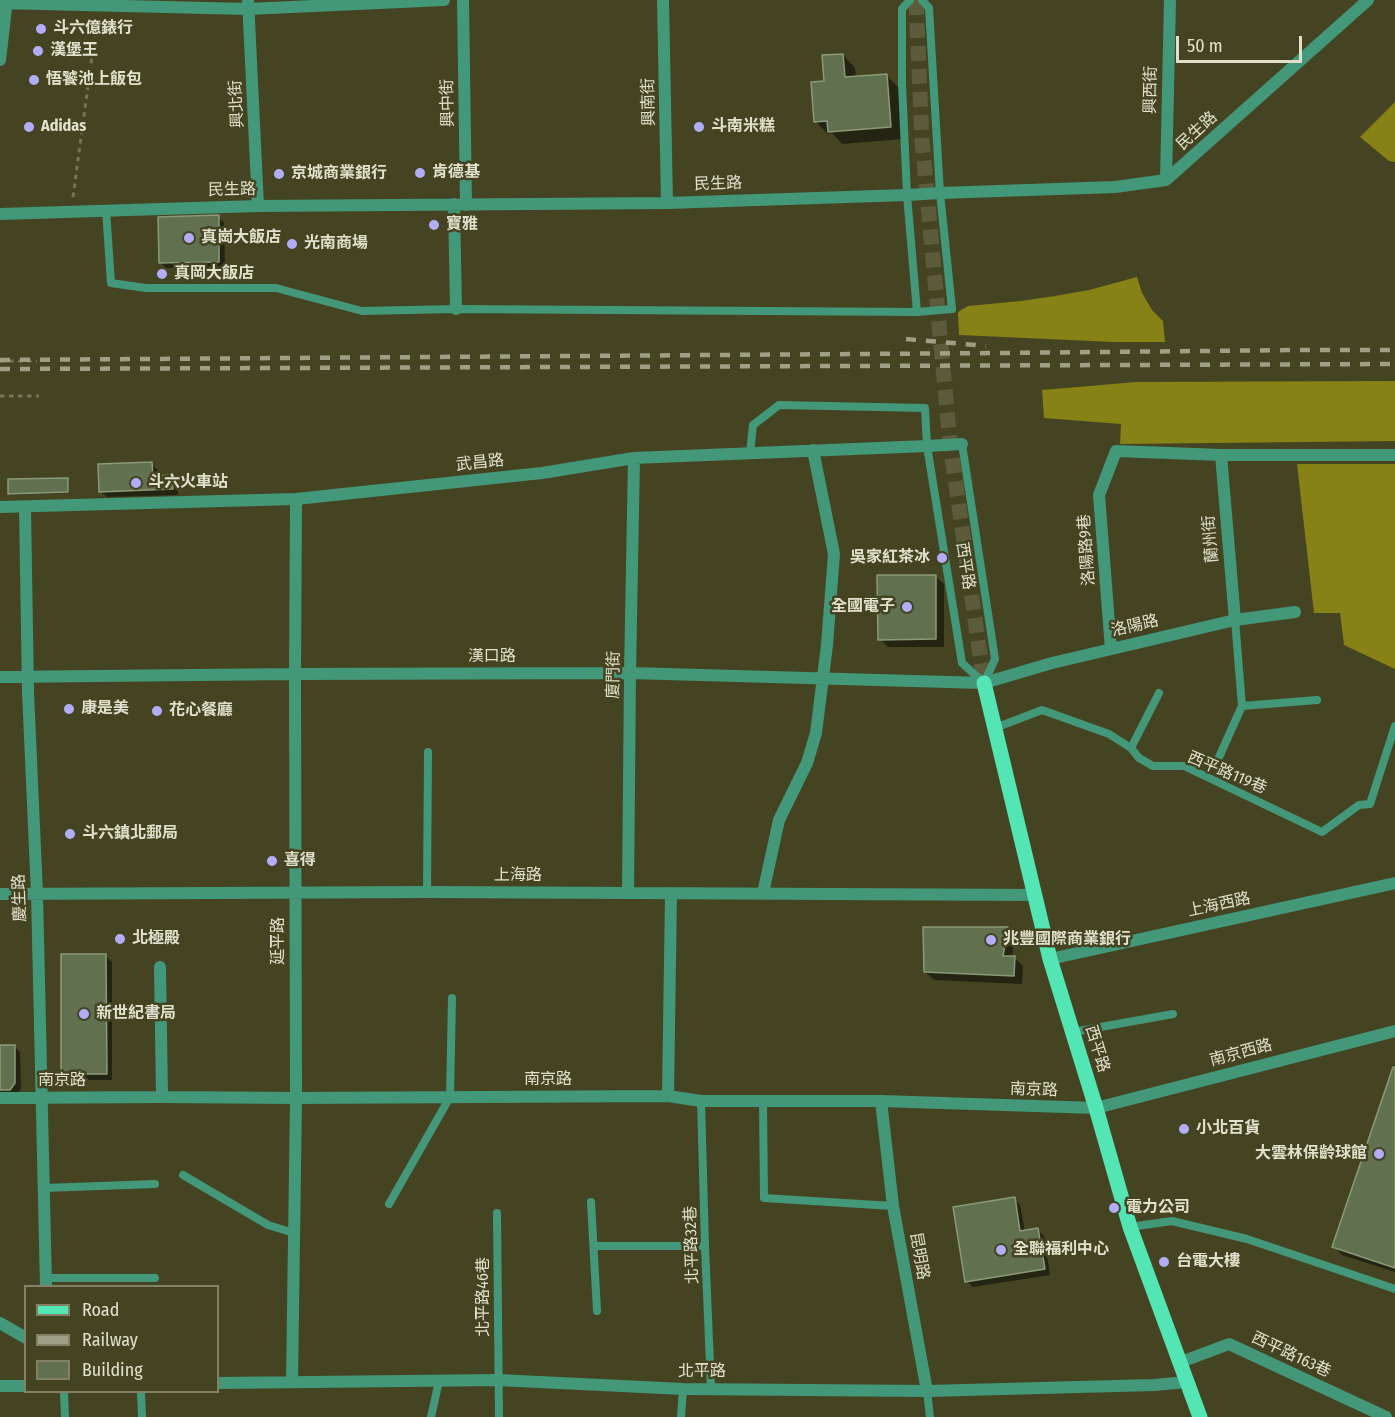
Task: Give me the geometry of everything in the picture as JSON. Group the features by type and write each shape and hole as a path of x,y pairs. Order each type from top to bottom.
{"main road":[{"name":"西平路","path":"984,683 1050,959 1130,1227 1200,1417"}],"street":[{"path":"0,60 4,2 99,6 444,0"},
{"name":"興中街","path":"456,309 463,0"},
{"name":"興南街","path":"663,0 667,203"},
{"name":"興西街","path":"1166,180 1170,0"},
{"name":"民生路","path":"0,214 258,206 667,203 1115,187 1166,180 1366,0"},
{"name":"興北街","path":"248,5 258,206"},
{"name":"武昌路","path":"0,507 296,499 542,474 634,458 962,444"},
{"path":"763,893 778,820 807,763 816,732 827,645 834,554 813,450"},
{"name":"洛陽路9巷","path":"1111,649 1099,495 1116,451 1221,455"},
{"path":"1221,455 1395,455"},
{"name":"蘭州街","path":"1221,455 1235,620"},
{"name":"廈門街","path":"628,892 634,458"},
{"name":"延平路","path":"292,1382 296,1098 296,499"},
{"name":"慶生路","path":"25,508 46,1282"},
{"name":"洛陽路","path":"984,683 1052,663 1235,620 1295,612"},
{"name":"漢口路","path":"0,677 630,673 984,683"},
{"name":"上海西路","path":"1050,959 1395,883"},
{"name":"上海路","path":"0,894 628,892 1035,895"},
{"path":"668,1095 671,893"},
{"path":"160,967 162,1097"},
{"name":"南京西路","path":"1096,1108 1395,1031"},
{"name":"南京路","path":"0,1098 668,1095 701,1101 881,1101 1096,1108"},
{"name":"昆明路","path":"881,1101 893,1206 927,1391"},
{"path":"0,1323 24,1337"},
{"name":"西平路163巷","path":"1180,1362 1229,1344 1386,1417"},
{"name":"北平路","path":"219,1383 498,1380 682,1389 927,1391 1154,1385 1187,1382"},
{"path":"0,1386 24,1386"}],"lane":[{"path":"910,0 902,9 902,84 907,195 917,312"},
{"path":"106,210 111,283 146,288 276,288 362,311 456,309 917,312 952,309 940,193 929,8 922,0"},
{"name":"西平路","path":"750,453 753,425 779,405 925,408 927,446 962,663 984,683 995,659 962,444"},
{"path":"1215,766 1242,706 1235,620"},
{"path":"1131,748 1159,693"},
{"path":"1242,706 1317,700"},
{"name":"西平路119巷","path":"995,728 1042,710 1108,734 1131,748 1139,758 1153,766 1184,766 1322,832 1359,805 1370,804 1395,726"},
{"path":"427,892 428,752"},
{"path":"389,1204 450,1097 452,998"},
{"path":"1072,1032 1173,1014"},
{"name":"北平路32巷","path":"701,1101 711,1388"},
{"path":"763,1101 764,1198 893,1206"},
{"path":"183,1175 268,1225 294,1233"},
{"path":"44,1188 155,1184"},
{"path":"591,1202 597,1311"},
{"name":"北平路46巷","path":"497,1213 499,1417"},
{"path":"1130,1227 1172,1221 1183,1223 1247,1239 1395,1290"},
{"path":"594,1246 705,1246"},
{"path":"46,1282 155,1278"},
{"path":"431,1417 439,1381"},
{"path":"681,1417 682,1389"},
{"name":"昆明路","path":"927,1391 930,1417"},
{"path":"64,1393 65,1417"},
{"path":"141,1393 142,1417"}],"path":[{"path":"71,212 99,6"},
{"path":"0,361 37,361"},
{"path":"0,396 39,396"}],"shaded area":[{"path":"1395,102 1395,162 1389,161 1360,137"},
{"path":"1137,277 1142,293 1152,310 1163,321 1165,342 959,335 958,312 968,306 1055,296 1089,290"},
{"path":"1395,381 1395,441 1120,444 1121,424 1044,418 1042,390 1136,382"},
{"path":"1297,464 1395,464 1395,669 1344,645 1340,613 1314,613"}],"building":[{"path":"843,54 845,77 887,74 891,127 828,132 827,121 814,122 811,82 824,81 822,55"},
{"name":"真崗大飯店","path":"219,215 219,262 159,263 158,217"},
{"name":"斗六火車站","path":"152,462 153,476 172,475 173,489 99,492 98,464"},
{"path":"68,478 68,492 8,494 8,479"},
{"name":"全國電子","path":"877,575 936,575 936,639 878,640"},
{"path":"923,927 1008,927 1003,956 1015,956 1014,976 924,972"},
{"name":"新世紀書局","path":"61,954 106,954 107,1074 61,1074"},
{"path":"0,1045 15,1045 15,1083 10,1090 0,1090"},
{"name":"大雲林保齡球館","path":"1393,1067 1395,1067 1395,1268 1332,1247"},
{"name":"全聯福利中心","path":"1015,1197 1020,1231 1038,1228 1045,1269 965,1282 953,1207"}],"tunnel":[{"path":"916,0 922,140 950,443 984,683"}],"railway":[{"path":"906,339 986,346"},
{"path":"0,360 1395,350"},
{"path":"0,369 1395,364"}],"place":[{"name":"斗六億錶行","path":"41,29"},
{"name":"漢堡王","path":"38,51"},
{"name":"悟饕池上飯包","path":"34,80"},
{"name":"Adidas","path":"29,127"},
{"name":"斗南米糕","path":"699,127"},
{"name":"肯德基","path":"420,173"},
{"name":"京城商業銀行","path":"279,174"},
{"name":"寶雅","path":"434,225"},
{"name":"真崗大飯店","path":"189,238"},
{"name":"光南商場","path":"292,244"},
{"name":"真岡大飯店","path":"162,274"},
{"name":"斗六火車站","path":"136,483"},
{"name":"吳家紅茶冰","path":"942,558"},
{"name":"全國電子","path":"907,607"},
{"name":"康是美","path":"69,709"},
{"name":"花心餐廳","path":"157,711"},
{"name":"斗六鎮北郵局","path":"70,834"},
{"name":"喜得","path":"272,861"},
{"name":"北極殿","path":"120,939"},
{"name":"兆豐國際商業銀行","path":"991,940"},
{"name":"新世紀書局","path":"84,1014"},
{"name":"小北百貨","path":"1184,1129"},
{"name":"大雲林保齡球館","path":"1379,1154"},
{"name":"電力公司","path":"1114,1208"},
{"name":"全聯福利中心","path":"1001,1250"},
{"name":"台電大樓","path":"1164,1262"}]}
